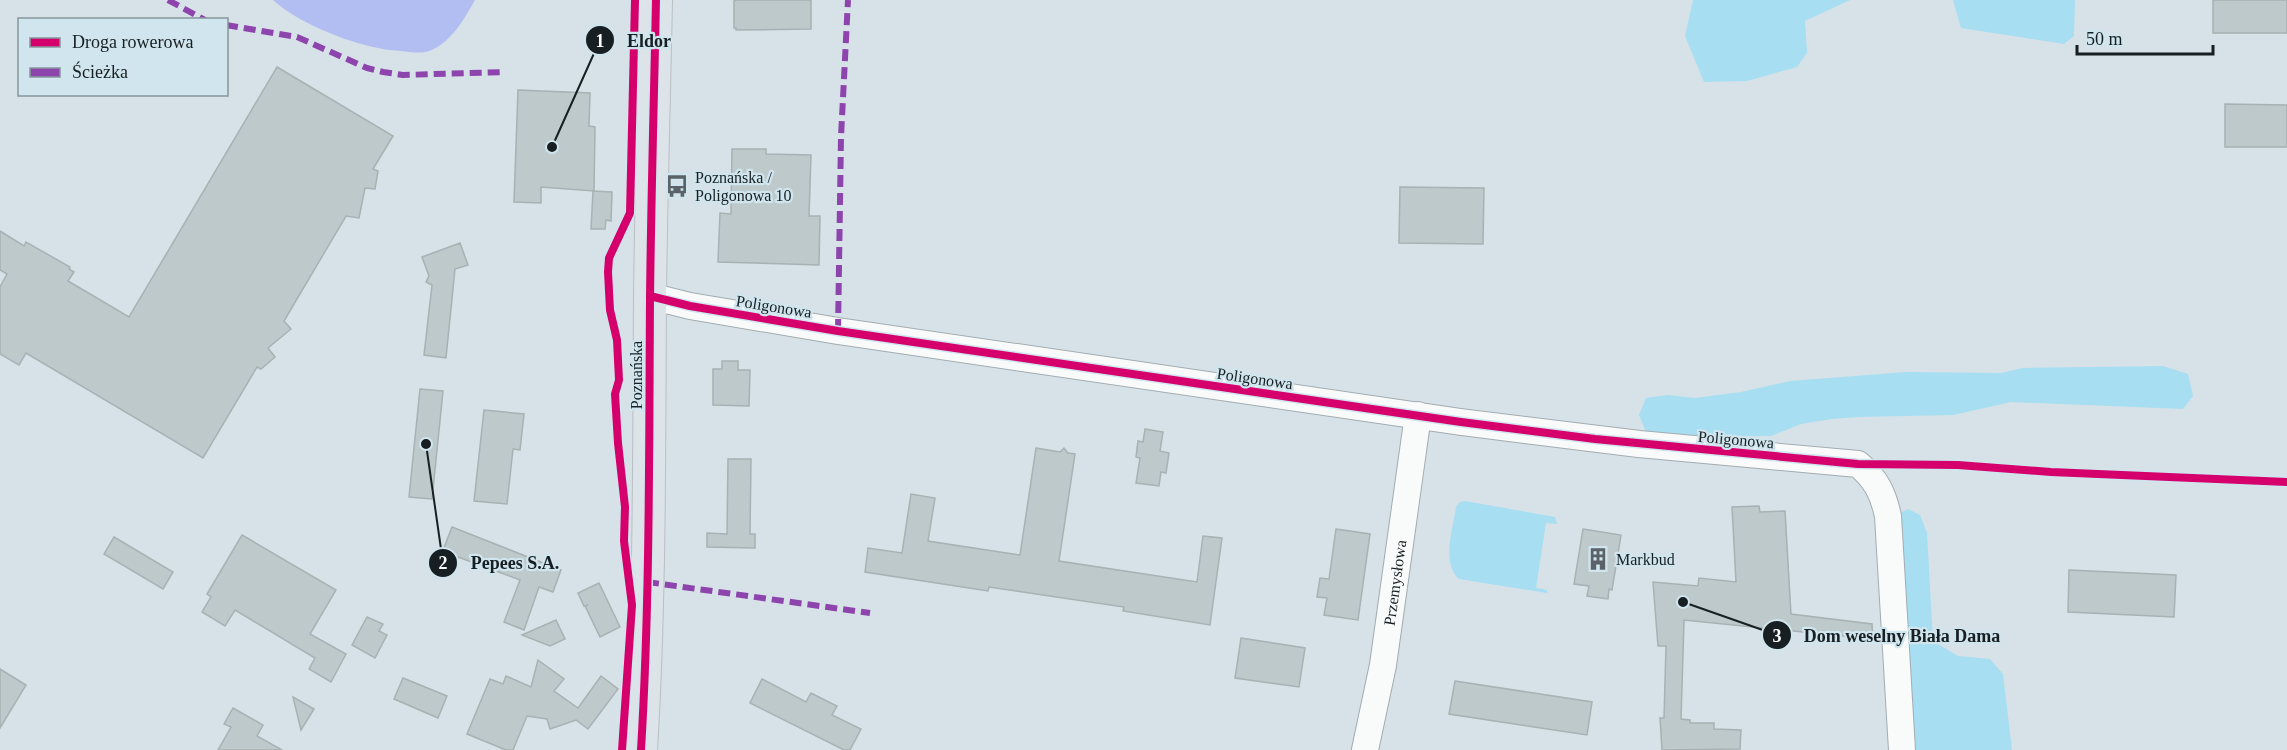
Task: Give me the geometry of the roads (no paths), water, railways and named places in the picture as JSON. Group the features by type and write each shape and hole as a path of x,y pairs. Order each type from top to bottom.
{"main road":[{"name":"Poznańska","path":"641,750 649,513 650,296 656,0"}],"street":[{"name":"Poligonowa","path":"650,296 690,306 838,331 1461,423 1595,439 1858,464 1880,487 1888,516 1902,750"},
{"name":"Przemysłowa","path":"1365,750 1383,665 1418,415"}],"place":[{"name":"Eldor","path":"552,147"},
{"name":"Poznańska / Poligonowa 10","path":"677,186"},
{"name":"Pepees S.A.","path":"426,444"},
{"name":"Markbud","path":"1598,559"},
{"name":"Dom weselny Biała Dama","path":"1683,602"}]}
